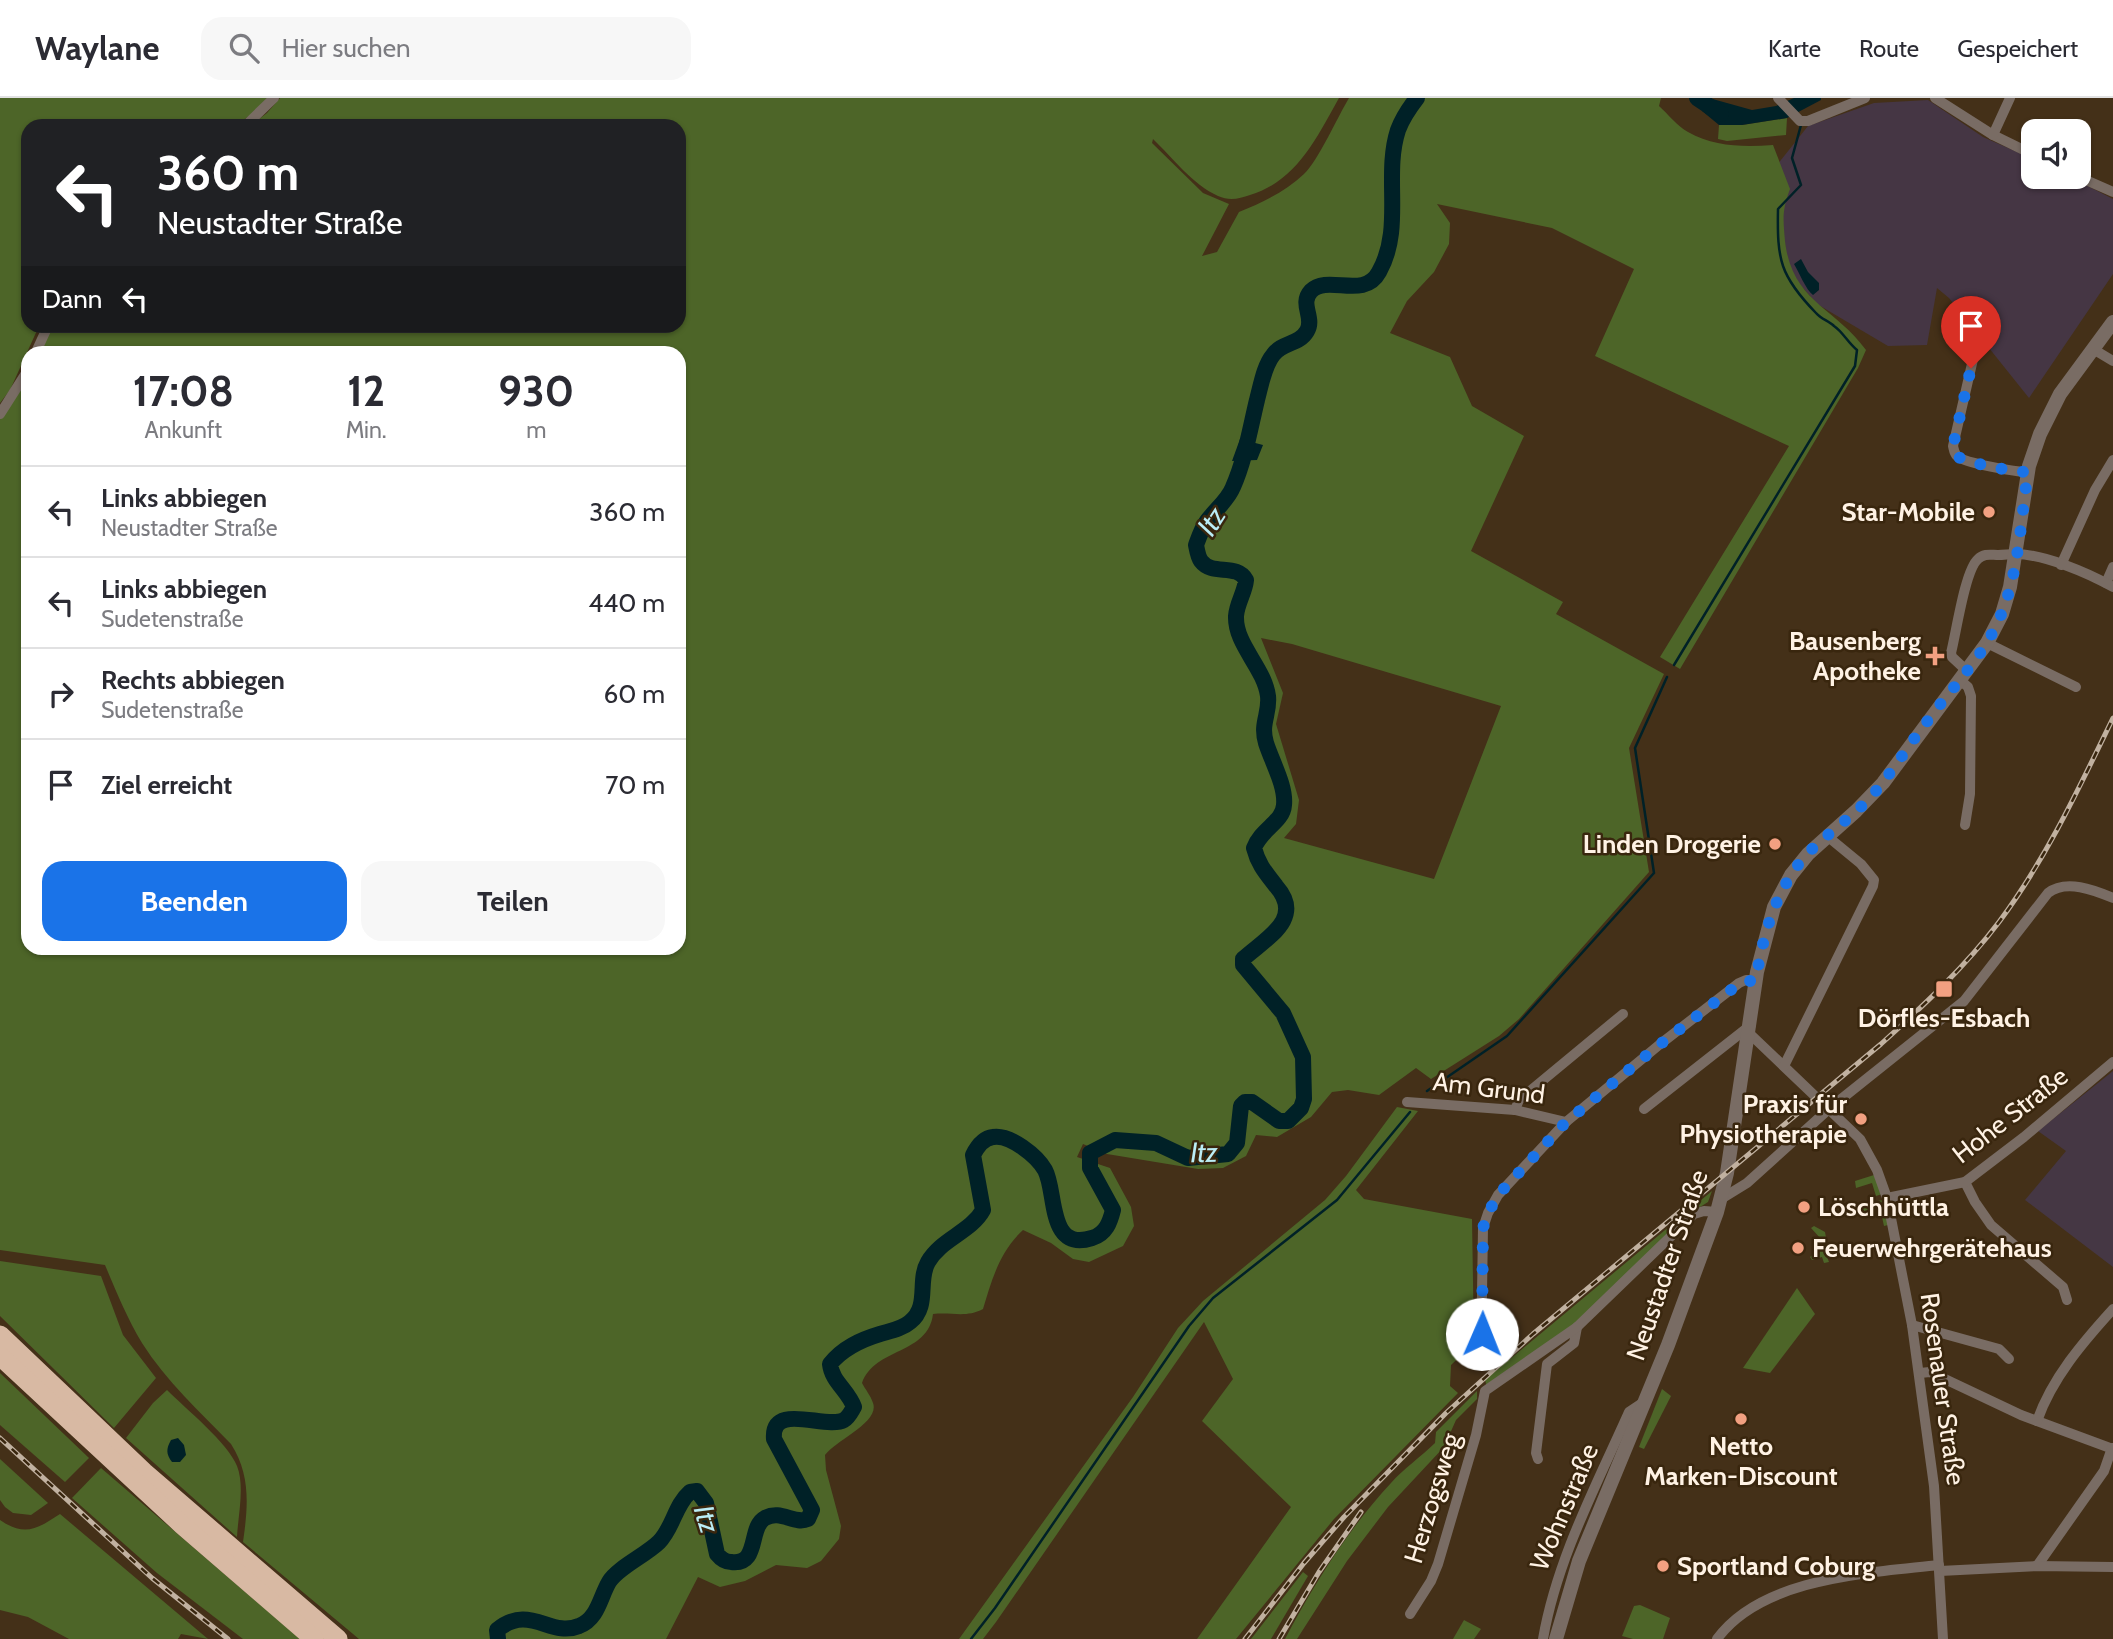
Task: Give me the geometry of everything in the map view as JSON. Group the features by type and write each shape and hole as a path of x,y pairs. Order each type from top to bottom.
{"highway":[{"path":"0,1335 182,1525 314,1639"},
{"path":"0,1356 153,1480 338,1639"}],"street":[{"path":"252,119 274,98"},
{"path":"1778,98 1799,119 1865,98"},
{"path":"1935,98 1993,135 2021,149"},
{"path":"1993,135 2010,98"},
{"path":"2091,182 2113,191"},
{"name":"Neustadter Straße","path":"1556,1639 1579,1561 1677,1321 1719,1206 1756,980 1774,907 1791,876 1808,854 1883,783 1987,643 2002,614 2010,587 2028,472 2040,434 2060,394 2113,321"},
{"path":"1977,342 1953,446 1955,454 1959,458 1981,464 2028,472"},
{"path":"2093,349 2113,361"},
{"path":"0,414 21,381"},
{"path":"2061,565 2095,490 2113,460"},
{"path":"1965,825 1970,794 1971,696 1951,653 1961,606 1976,560 1985,554 2016,554 2061,565 2109,585 2113,567"},
{"path":"1987,643 2076,687"},
{"path":"1784,1066 1873,887 1874,880 1861,864 1827,836"},
{"path":"1538,1459 1536,1453 1547,1364 1574,1343 1577,1327 1690,1217 1719,1206 1830,1108 1964,1001 2048,892 2054,888 2082,887 2113,898"},
{"path":"1481,1359 1483,1228 1498,1195 1566,1122 1659,1045 1740,983 1756,980"},
{"path":"1515,1110 1519,1100 1623,1014"},
{"path":"1644,1109 1750,1029"},
{"name":"Rosenauer Straße","path":"1750,1029 1784,1066 1830,1108 1868,1151 1887,1198 1920,1373 1936,1498 1943,1639"},
{"name":"Hohe Straße","path":"1887,1198 1965,1182 2113,1062"},
{"name":"Am Grund","path":"1407,1102 1515,1110 1566,1122"},
{"path":"1965,1182 1991,1225 2063,1287 2067,1300"},
{"path":"2036,1421 2063,1371 2113,1309"},
{"path":"1912,1325 1950,1333 1998,1349 2009,1359"},
{"name":"Herzogsweg","path":"1410,1614 1431,1581 1438,1564 1476,1435 1485,1391 1577,1327"},
{"path":"1920,1373 1930,1372 2036,1421 2112,1448 2104,1471 2038,1566"},
{"name":"Wohnstraße","path":"1543,1639 1549,1606 1582,1517 1629,1412 1644,1402"},
{"path":"1717,1639 1735,1619 1754,1608 1797,1588 1843,1576 1940,1568 2113,1567"}],"shaded area":[{"path":"1928,100 1983,137 2021,154 2021,189 2091,188 2113,199 2113,274 2029,398 1949,298 1937,288 1927,345 1888,346 1817,304 1795,279 1762,184 1808,126 1874,103"},
{"path":"2113,1071 2113,1267 2025,1200 2066,1151 2038,1131"}],"green space":[{"path":"0,98 269,98 245,119 21,119 21,333 36,333 30,346 21,346 21,366 10,390 0,403"},
{"path":"280,98 1339,98 1314,142 1293,168 1266,188 1242,198 1226,199 1209,191 1191,178 1153,139 1152,143 1203,193 1229,204 1202,256 1217,252 1239,212 1273,196 1310,168 1349,98 1661,98 1659,106 1680,127 1698,137 1729,145 1773,145 1790,189 1784,209 1785,241 1796,278 1816,302 1854,335 1866,350 1858,368 1680,669 1660,657 1789,446 1595,356 1634,269 1552,228 1437,204 1450,223 1449,244 1434,272 1407,301 1390,333 1450,357 1472,406 1524,436 1471,551 1563,602 1556,614 1664,674 1629,748 1649,872 1519,1019 1499,1036 1431,1079 1416,1068 1379,1095 1348,1090 1332,1092 1311,1117 1277,1137 1256,1135 1246,1156 1223,1168 1198,1169 1107,1154 1083,1144 1077,1157 1110,1168 1131,1207 1134,1226 1123,1246 1089,1262 1073,1259 1051,1243 1023,1230 1003,1256 983,1309 965,1314 933,1314 922,1337 869,1371 862,1383 873,1403 870,1417 825,1455 826,1470 841,1526 839,1539 821,1561 807,1568 776,1565 745,1581 720,1587 698,1577 666,1639 359,1639 243,1542 246,1492 242,1467 237,1456 231,1444 184,1396 151,1357 131,1324 105,1265 0,1250 0,418 21,384 21,955 686,955 686,346 39,346 46,333 686,333 686,119 259,119","holes":["1261,638 1292,644 1501,706 1434,879 1284,838 1296,824 1299,800 1276,724 1283,693"]},
{"path":"1787,118 1786,135 1727,141 1718,139 1719,125 1742,125"},
{"path":"1397,1107 1418,1111 1356,1190 1364,1199 1472,1219 1474,1343 1451,1365 1450,1386 1458,1393 1334,1519 1236,1639 1197,1639 1291,1507 1202,1421 1233,1379 1204,1322 983,1639 959,1639 1133,1397 1178,1328 1203,1301 1325,1200"},
{"path":"1874,1175 1882,1194 1876,1196 1872,1183 1856,1188 1855,1181"},
{"path":"1712,1191 1708,1202 1689,1214 1576,1324 1487,1387 1485,1380"},
{"path":"1883,1200 1888,1225 1884,1226 1880,1208 1864,1211 1861,1204"},
{"path":"1814,1226 1825,1232 1828,1248 1824,1249 1829,1262 1824,1263 1822,1257 1812,1260 1810,1257 1822,1247 1819,1242 1821,1239 1811,1228"},
{"path":"0,1261 101,1276 123,1335 156,1378 114,1428 0,1316"},
{"path":"1797,1288 1815,1314 1770,1373 1743,1368"},
{"path":"0,1373 89,1458 65,1482 0,1425"},
{"path":"1662,1389 1671,1396 1644,1449 1639,1447"},
{"path":"167,1390 216,1437 237,1466 241,1492 237,1537 126,1438 153,1403"},
{"path":"1477,1391 1477,1399 1456,1420 1444,1447 1388,1507 1347,1561 1297,1639 1285,1639 1320,1577 1361,1519 1396,1478 1435,1443 1436,1432"},
{"path":"0,1459 48,1503 31,1515 13,1513 5,1507 0,1500"},
{"path":"101,1468 300,1639 243,1639 157,1573 72,1498"},
{"path":"60,1514 208,1639 181,1634 178,1639 69,1639 28,1617 0,1610 0,1520 24,1530 38,1527"},
{"path":"1303,1572 1308,1576 1271,1639 1251,1639"},
{"path":"1640,1605 1670,1618 1663,1639 1633,1639 1622,1636 1634,1606"},
{"path":"1464,1620 1481,1629 1474,1639 1453,1639"}],"water":[{"path":"1709,98 1752,110 1776,106 1794,98 1821,100 1787,118 1742,125 1719,125 1702,111"},
{"path":"1801,259 1808,272 1819,283 1819,290 1813,295 1794,264"},
{"path":"1240,439 1263,445 1257,460 1232,461"},
{"path":"178,1438 184,1445 186,1455 180,1462 172,1462 168,1446 171,1440"}],"waterway":[{"name":"Itz","path":"498,1639 497,1630 520,1620 569,1629 585,1623 594,1613 613,1577 664,1536 681,1503 690,1492 697,1491 706,1503 717,1554 727,1561 740,1562 746,1558 757,1529 765,1518 776,1515 798,1520 808,1519 812,1510 774,1439 775,1428 781,1421 790,1419 836,1422 849,1416 854,1407 834,1376 830,1364 852,1345 896,1330 916,1316 922,1301 923,1277 928,1262 940,1247 978,1218 983,1210 973,1155 987,1139 1000,1137 1015,1142 1036,1159 1049,1180 1056,1218 1061,1228 1067,1236 1078,1240 1101,1234 1109,1223 1113,1210 1090,1168 1090,1153 1115,1140 1156,1143 1188,1158 1228,1154 1237,1143 1241,1106 1245,1102 1252,1102 1279,1121 1288,1121 1301,1108 1304,1099 1303,1057 1283,1013 1243,965 1243,959 1279,927 1286,908 1284,898 1263,868 1254,848 1261,836 1280,816 1284,805 1281,782 1264,736 1268,696 1261,675 1237,627 1236,616 1246,580 1237,572 1206,565 1200,559 1196,545 1205,524 1231,492 1237,477 1263,376 1270,359 1281,348 1304,336 1307,331 1309,321 1306,301 1311,291 1318,286 1364,284 1379,272 1390,238 1394,148 1398,130 1417,98"},
{"name":"Itz","path":"1697,98 1721,114"},
{"path":"1674,665 1855,366 1857,350 1837,328 1818,315 1804,300 1788,277 1780,255 1778,209 1801,185 1792,158 1801,125"},
{"path":"1427,1091 1507,1036 1654,873 1635,748 1667,677"},
{"path":"971,1639 1189,1326 1213,1298 1337,1200 1410,1112"}],"railway":[{"path":"1245,1639 1344,1517 1446,1413 1533,1334 1881,1044 1958,970 1999,922 2032,873 2061,823 2113,718"},
{"path":"0,1438 152,1578 228,1639"},
{"path":"1279,1639 1319,1572 1361,1512"}],"place":[{"name":"Star-Mobile","path":"1989,512"},
{"name":"Bausenberg Apotheke","path":"1935,656"},
{"name":"Linden Drogerie","path":"1775,844"},
{"name":"Dörfles-Esbach","path":"1944,989"},
{"name":"Praxis für Physiotherapie","path":"1861,1119"},
{"name":"Löschhüttla","path":"1804,1207"},
{"name":"Feuerwehrgerätehaus","path":"1798,1248"},
{"name":"Netto Marken-Discount","path":"1741,1419"},
{"name":"Sportland Coburg","path":"1663,1566"}],"route":[{"path":"1482,1334 1483,1228 1498,1195 1584,1106 1740,983 1756,980 1769,921 1791,876 1808,854 1883,783 1979,655 1995,629 2010,587 2028,472 1981,464 1959,458 1955,454 1953,446 1971,368"}]}
